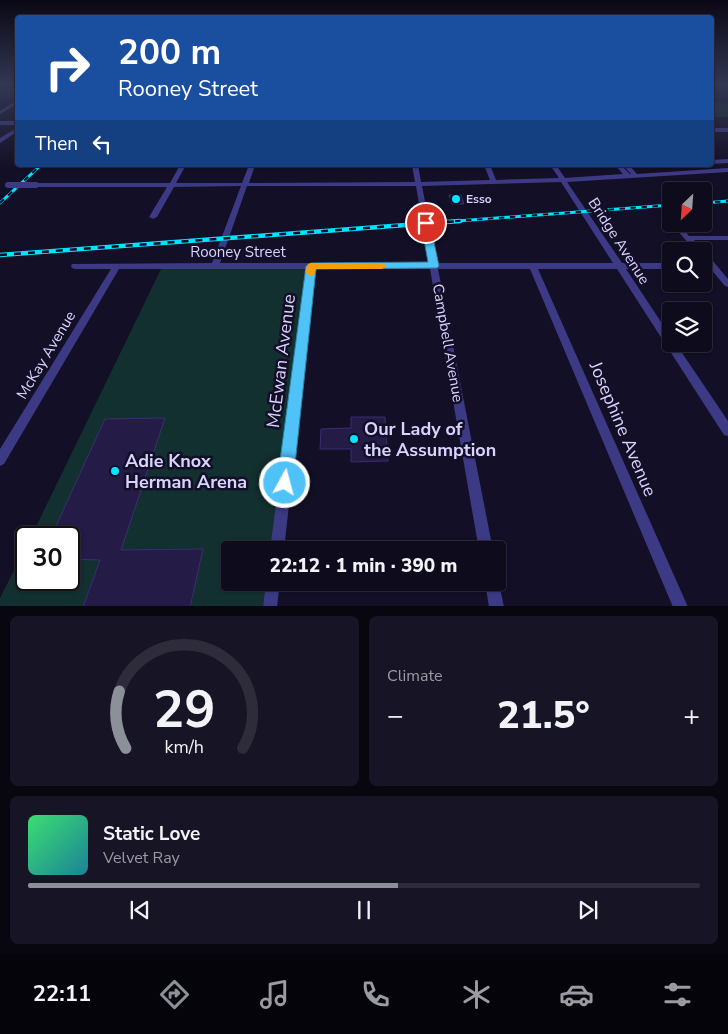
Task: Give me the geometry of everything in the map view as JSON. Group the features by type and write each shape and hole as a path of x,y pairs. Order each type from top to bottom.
{"street":[{"path":"0,123 15,123"},
{"path":"0,141 15,130"},
{"path":"714,130 728,130"},
{"path":"714,162 728,161"},
{"path":"152,217 182,167"},
{"path":"215,266 251,167"},
{"name":"Campbell Avenue","path":"415,167 484,541"},
{"path":"488,167 494,182"},
{"name":"Bridge Avenue","path":"554,167 728,432"},
{"path":"620,167 628,176"},
{"path":"628,167 636,176"},
{"path":"665,167 670,173"},
{"path":"0,185 419,184 563,180 728,170"},
{"path":"682,232 691,242"},
{"path":"688,238 728,238"},
{"name":"Rooney Street","path":"75,266 662,266"},
{"name":"McKay Avenue","path":"0,460 117,266"},
{"name":"McEwan Avenue","path":"278,541 311,266"},
{"name":"Josephine Avenue","path":"533,266 681,606"},
{"path":"712,270 728,284"},
{"path":"270,606 272,591"},
{"path":"494,591 497,606"}],"green space":[{"path":"714,112 728,112 728,117 714,117"},
{"path":"307,268 272,541 221,541 221,591 266,591 263,606 0,606 0,598 15,569 15,591 80,591 80,526 36,526 161,269"}],"building":[{"name":"Esso","path":"449,195 461,195 464,204 452,204"},
{"name":"Our Lady of the Assumption","path":"351,417 385,417 388,461 351,462 351,449 320,449 321,429 351,428"},
{"name":"Adie Knox Herman Arena","path":"165,418 121,550 203,549 190,606 83,606 100,560 80,559 80,526 56,526 105,419"}],"railway":[{"path":"0,203 39,167"},
{"path":"712,202 728,201"},
{"path":"444,222 662,206"},
{"path":"0,255 460,221"}],"slow traffic":[{"path":"310,272 311,266 382,266"}],"place":[{"name":"Esso","path":"456,199"},
{"name":"Our Lady of the Assumption","path":"354,439"},
{"name":"Adie Knox Herman Arena","path":"115,471"}],"route":[{"path":"285,483 311,266 434,266 426,223"}]}
